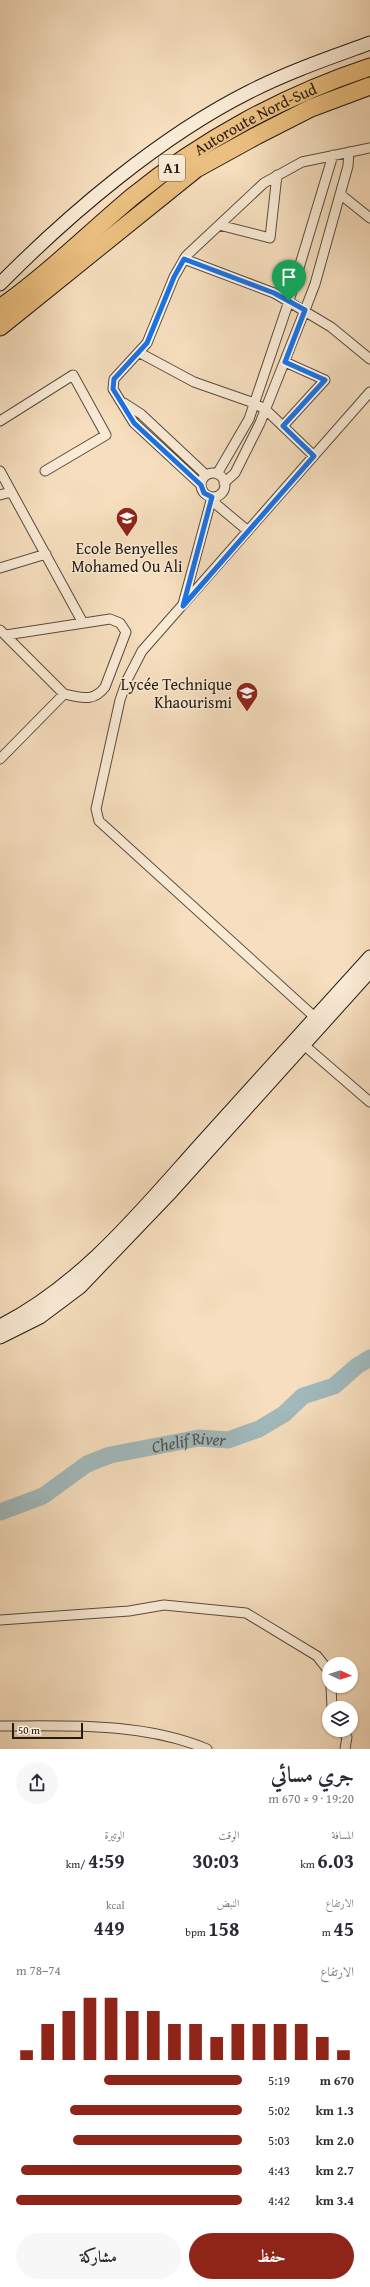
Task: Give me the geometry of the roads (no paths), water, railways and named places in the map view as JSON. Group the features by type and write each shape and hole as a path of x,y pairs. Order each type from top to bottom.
{"highway":[{"name":"Autoroute Nord-Sud","path":"0,308 29,287 133,196 214,140 295,96 370,67"},
{"name":"Autoroute Nord-Sud","path":"0,327 196,169 311,108 370,86"}],"main road":[{"path":"0,284 40,243 133,167 181,133 248,93 283,76 370,43"},
{"path":"0,1337 40,1318 80,1287 152,1214 304,1044 319,1021 370,957"},
{"path":"0,1326 33,1307 63,1285 126,1227 319,1021 370,971"}],"street":[{"path":"248,532 217,505 212,497 204,493 201,485 134,423 123,402 113,389 114,379 140,353 147,343 174,277 184,259 264,183 302,162 370,148"},
{"path":"212,497 222,493 224,483 235,473 266,410 315,284 348,166 349,152"},
{"path":"218,474 249,419 289,301 333,155"},
{"path":"219,225 270,238 277,175"},
{"path":"340,194 370,218"},
{"path":"184,259 274,293 289,301 331,327 370,359"},
{"path":"140,353 194,382 254,403 266,410 314,456"},
{"path":"283,426 325,380 285,362"},
{"path":"0,421 73,375 106,435 45,470"},
{"path":"319,1021 99,821 97,816 98,801 120,700 127,680 142,651 370,392"},
{"path":"123,402 141,414 206,475 218,474"},
{"path":"0,471 83,624"},
{"path":"218,474 224,483"},
{"path":"201,485 206,475"},
{"path":"0,495 11,492"},
{"path":"183,606 212,497"},
{"path":"0,568 46,554"},
{"path":"110,619 120,623 126,632 105,687 99,695 91,698 64,694 2,631 83,624 110,619"},
{"path":"0,759 64,694"},
{"path":"304,1044 370,1102"},
{"path":"0,1620 129,1611 164,1605 246,1613 317,1656 322,1662"},
{"path":"0,1726 68,1726 143,1732 187,1741 206,1749"},
{"path":"345,1749 347,1737"}],"waterway":[{"name":"Chelif River","path":"0,1512 43,1496 87,1464 110,1455 199,1438 228,1440 259,1429 284,1414 303,1396 334,1386 357,1366 370,1358"}],"place":[{"name":"Ecole Benyelles Mohamed Ou Ali","path":"127,538"},
{"name":"Lycée Technique Khaourismi","path":"247,712"}]}
